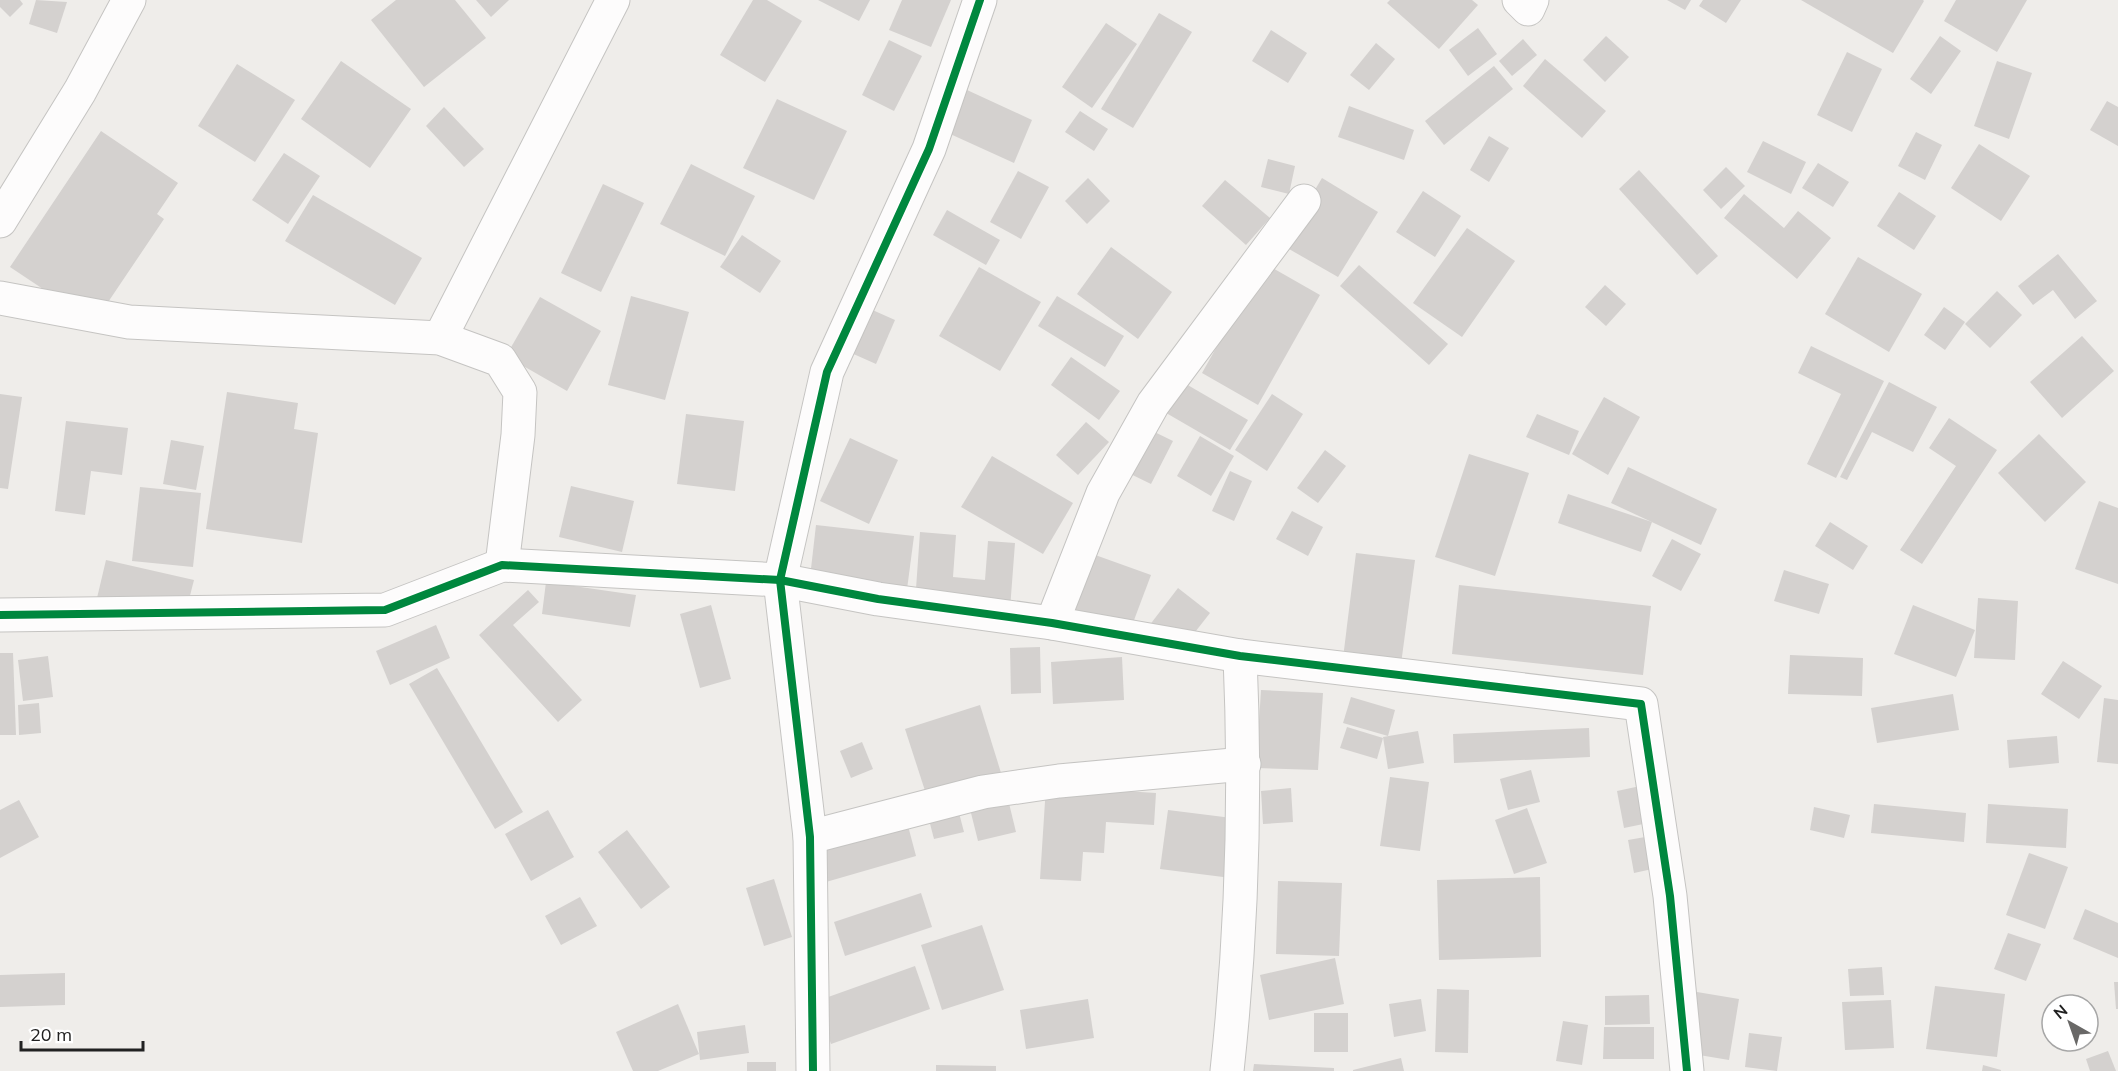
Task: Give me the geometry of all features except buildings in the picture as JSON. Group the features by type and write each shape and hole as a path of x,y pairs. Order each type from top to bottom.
{"street":[{"path":"0,221 80,91 129,0"},
{"path":"440,338 613,0"},
{"path":"813,1071 810,837 780,580 827,372 929,149 980,0"},
{"path":"1519,0 1528,9 1532,0"},
{"path":"1052,623 1103,493 1153,404 1304,201"},
{"path":"0,298 129,322 440,338 500,360 520,392 518,435 502,565"},
{"path":"0,615 385,610 502,565 780,580 878,600 1052,623 1240,656 1641,704 1670,896 1687,1071"},
{"path":"1227,1071 1237,981 1244,764 1240,656"},
{"path":"810,837 983,792 1059,781 1244,764"}],"cycle path":[{"path":"813,1071 810,837 780,580 827,372 929,149 980,0"},
{"path":"0,615 385,610 502,565 780,580 878,599 1052,623 1240,656 1641,704 1670,896 1687,1071"}]}
